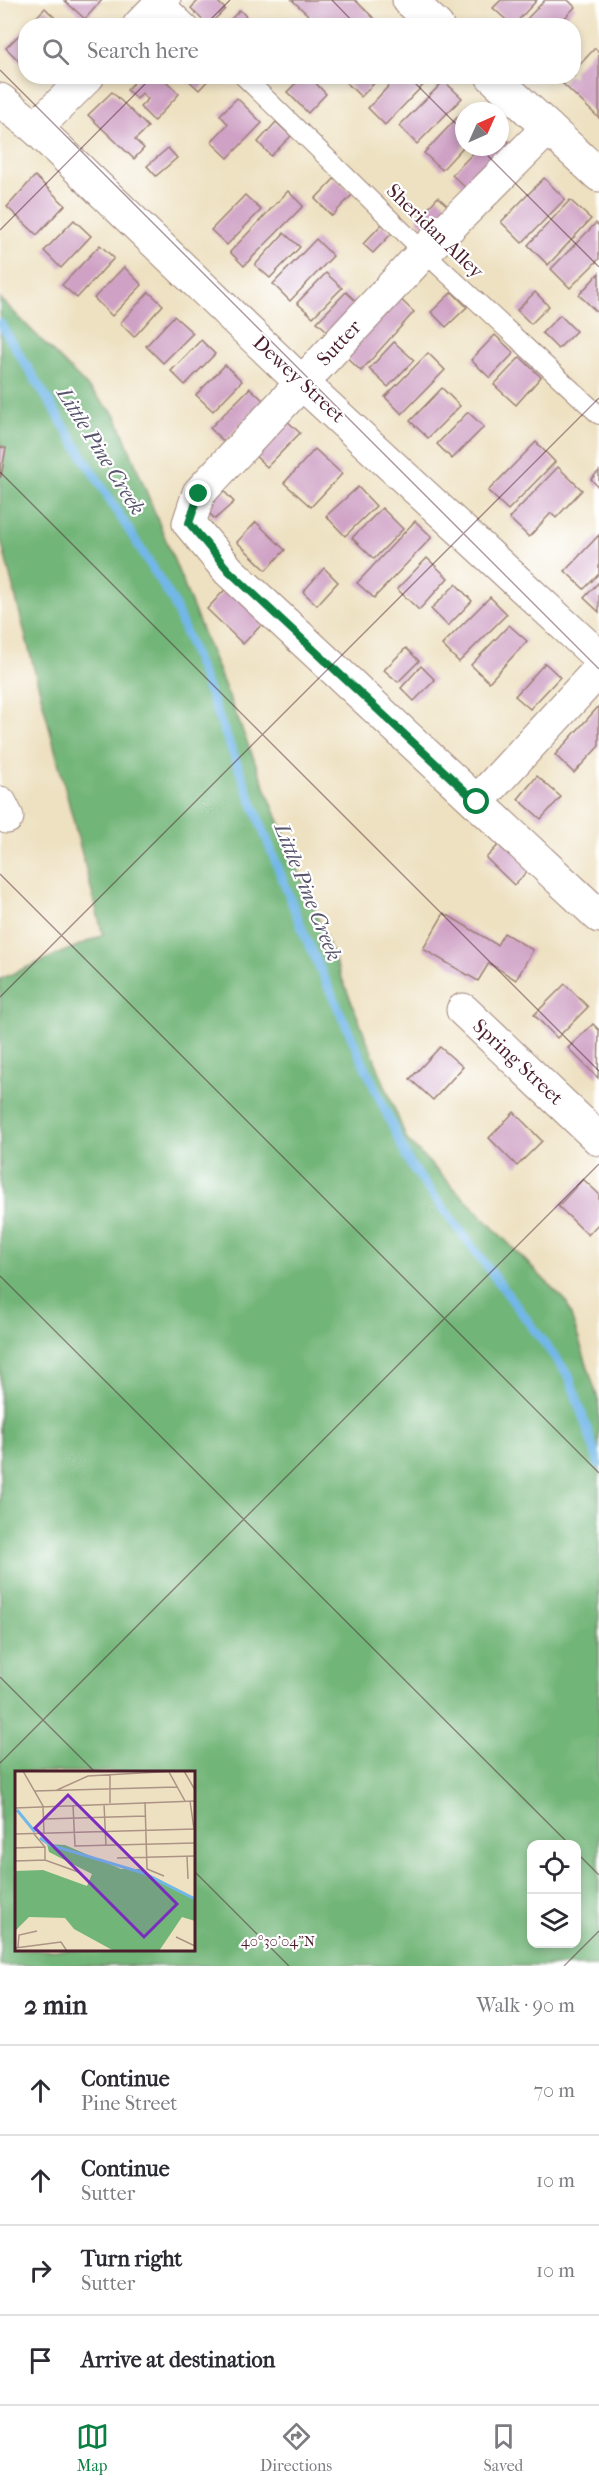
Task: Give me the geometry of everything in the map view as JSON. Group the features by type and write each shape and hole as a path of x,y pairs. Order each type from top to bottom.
{"street":[{"path":"147,18 164,0"},
{"path":"409,0 428,18"},
{"path":"36,128 80,84"},
{"path":"501,84 599,175"},
{"name":"Dewey Street","path":"0,100 36,128 302,383 599,657"},
{"name":"Sutter","path":"477,802 229,571 189,523 199,494 424,252 548,128"},
{"path":"599,670 477,802 599,916"},
{"name":"Spring Street","path":"463,1010 599,1139"}],"lane":[{"path":"164,0 182,18"},
{"name":"Sheridan Alley","path":"251,84 424,252 599,415"}],"green space":[{"path":"0,298 116,416 407,1140 567,1303 599,1402 599,1966 0,1966 0,979 103,935 0,537"}],"building":[{"path":"64,0 102,0 84,18"},
{"path":"199,0 216,0 225,9 216,18 200,18 191,8"},
{"path":"292,0 355,0 374,18 311,18"},
{"path":"501,0 537,0 520,18 504,18 493,8"},
{"path":"545,0 568,0 575,7 565,18 528,18"},
{"path":"45,8 55,18 36,18"},
{"path":"240,10 248,18 232,18"},
{"path":"18,36 18,60 6,48"},
{"path":"595,48 599,52 599,118 563,84 581,84 581,63"},
{"path":"133,84 169,84 179,94 154,121 140,107 148,99 142,93 137,99 127,90"},
{"path":"193,84 205,84 199,90"},
{"path":"295,84 317,84 326,94 308,113 287,92"},
{"path":"348,84 373,84 361,97"},
{"path":"390,84 424,84 385,125 368,108"},
{"path":"441,84 447,84 462,98 455,102 455,105 417,144 399,126"},
{"path":"112,92 148,127 135,140 144,148 134,159 88,115"},
{"path":"237,98 262,123 228,158 211,142 228,124 220,115"},
{"path":"455,120 455,156 442,170 424,153"},
{"path":"276,122 291,136 271,156 258,142"},
{"path":"168,148 177,158 156,176 147,166"},
{"path":"470,156 503,156 469,191 452,175"},
{"path":"35,176 65,205 37,235 7,207"},
{"path":"335,178 353,194 332,216 315,199"},
{"path":"544,178 565,199 522,243 501,222"},
{"path":"288,191 303,206 244,266 230,252"},
{"path":"245,195 261,210 227,245 211,230"},
{"path":"438,197 451,209 430,232 417,220"},
{"path":"570,200 591,219 548,265 528,245"},
{"path":"74,220 91,236 61,268 44,251"},
{"path":"596,223 599,226 599,259 570,288 551,269"},
{"path":"382,224 392,233 373,253 363,244"},
{"path":"284,233 300,247 270,278 255,265"},
{"path":"316,239 333,256 290,301 273,284"},
{"path":"100,245 114,258 77,298 62,285"},
{"path":"124,267 142,285 112,316 94,298"},
{"path":"326,273 342,288 313,317 297,303"},
{"path":"599,273 599,311 598,313 579,295"},
{"path":"149,292 163,305 134,337 120,323"},
{"path":"346,292 361,306 333,336 317,322"},
{"path":"452,292 467,307 446,327 431,312"},
{"path":"535,292 549,306 531,324 517,310"},
{"path":"394,293 414,312 361,371 341,352"},
{"path":"560,315 576,331 558,349 542,333"},
{"path":"174,316 193,333 163,363 146,346"},
{"path":"495,335 514,353 490,378 471,360"},
{"path":"201,340 215,354 185,385 171,371"},
{"path":"394,342 414,360 388,387 369,369"},
{"path":"428,353 445,370 402,414 385,397"},
{"path":"520,357 541,377 516,405 494,385"},
{"path":"225,365 242,381 213,411 196,395"},
{"path":"250,388 264,401 224,442 210,428"},
{"path":"442,388 460,406 428,438 410,421"},
{"path":"468,412 484,427 452,459 437,444"},
{"path":"283,417 300,433 267,467 250,451"},
{"path":"536,442 555,462 508,510 488,491"},
{"path":"0,447 6,448 1,477 0,477"},
{"path":"315,449 342,474 311,507 284,483"},
{"path":"558,467 582,490 556,518 551,513 529,537 509,518"},
{"path":"599,471 599,488 591,479"},
{"path":"220,487 234,502 215,519 201,505"},
{"path":"358,487 376,506 345,536 326,516"},
{"path":"382,508 403,529 374,559 352,538"},
{"path":"415,521 432,537 374,598 357,583"},
{"path":"256,522 285,550 266,570 237,542"},
{"path":"599,535 599,574 584,589 565,571"},
{"path":"427,558 448,578 419,610 397,589"},
{"path":"324,568 338,582 317,605 303,592"},
{"path":"599,582 599,612 584,598"},
{"path":"231,583 268,618 243,644 207,609"},
{"path":"456,584 472,601 448,626 431,609"},
{"path":"490,597 507,614 459,662 442,645"},
{"path":"509,625 527,641 489,682 471,665"},
{"path":"406,648 419,661 398,682 384,670"},
{"path":"545,663 560,677 530,709 515,696"},
{"path":"421,666 435,680 414,701 401,688"},
{"path":"599,706 599,746 574,773 555,755"},
{"path":"537,776 561,797 541,819 518,799"},
{"path":"509,834 537,862 514,885 486,858"},
{"path":"444,913 497,945 504,933 533,950 516,980 489,963 478,981 423,949"},
{"path":"565,984 588,1007 557,1038 534,1015"},
{"path":"593,1024 599,1030 598,1078 568,1048"},
{"path":"440,1047 463,1067 433,1100 410,1079"},
{"path":"514,1112 542,1141 517,1166 489,1138"},
{"path":"583,1179 599,1194 599,1223 588,1235 558,1206"}],"waterway":[{"name":"Little Pine Creek","path":"0,323 173,601 304,934 410,1164 569,1376 599,1464"}],"route":[{"path":"199,494 189,523 229,571 477,802"}]}
